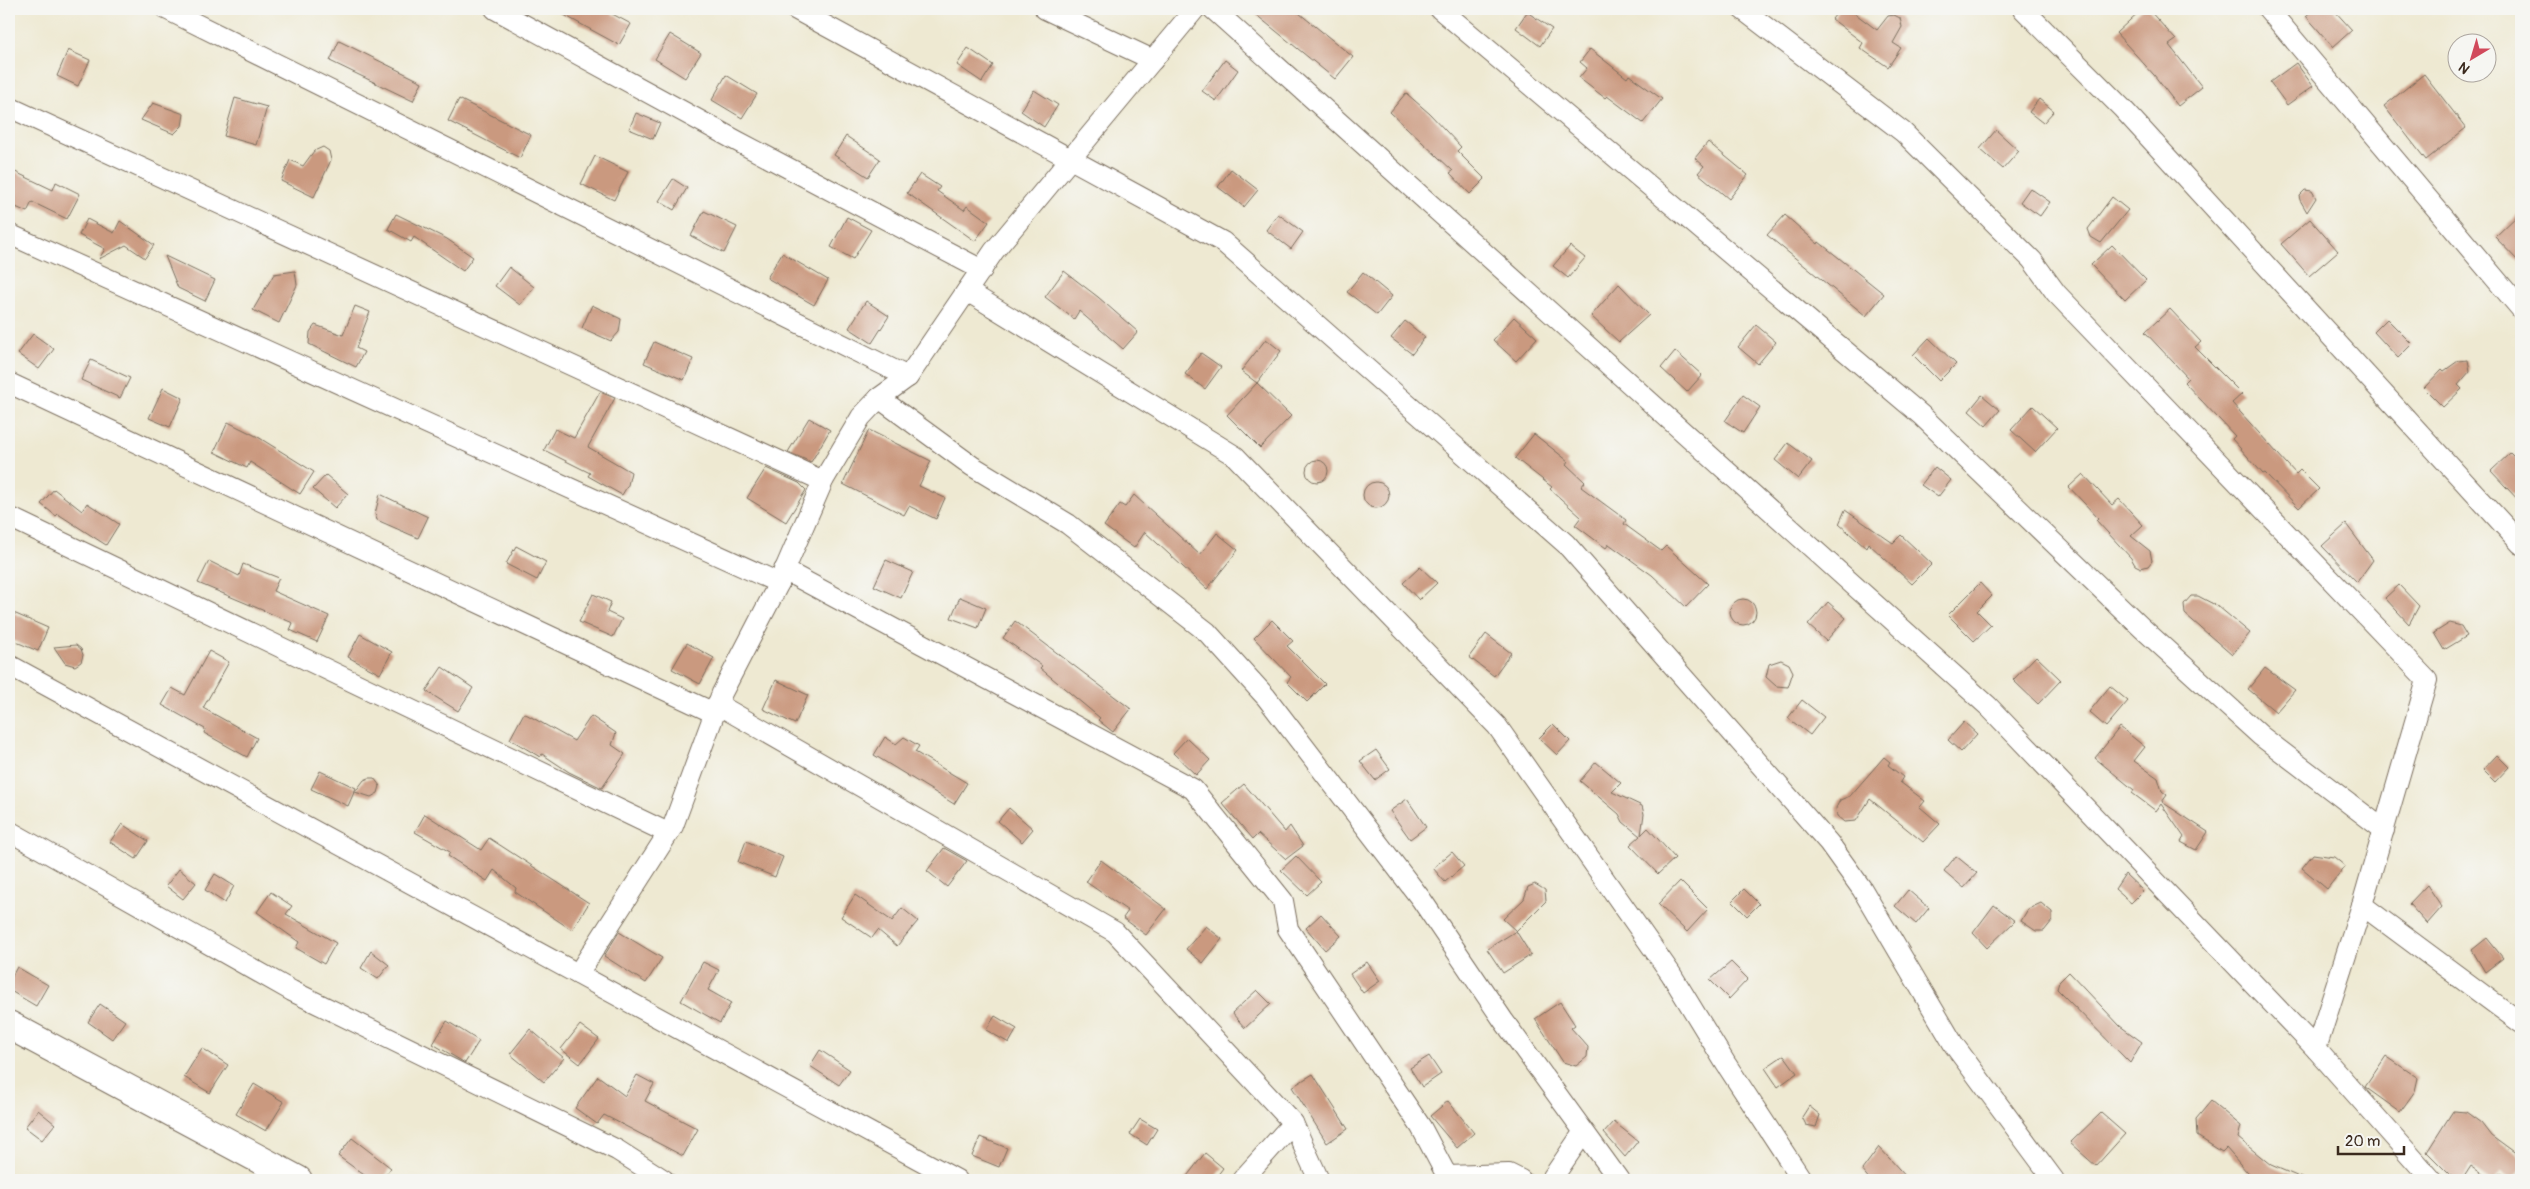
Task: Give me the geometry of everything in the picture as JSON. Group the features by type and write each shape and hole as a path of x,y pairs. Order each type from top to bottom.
{"street":[{"path":"166,9 908,377"},
{"path":"495,9 737,141 982,270"},
{"path":"795,9 1223,242 1566,544 1829,843 1862,889 1954,1045 2054,1180"},
{"path":"1045,9 1154,60"},
{"path":"578,974 673,826 716,708 781,576 823,481 861,417 879,398 908,377 994,251 1195,9"},
{"path":"1213,9 1988,706 2316,1050 2432,1180"},
{"path":"1440,9 1921,415 2142,628 2261,736 2384,830"},
{"path":"1742,9 1903,132 2032,260 2056,293 2428,680 2362,905 2316,1050"},
{"path":"2023,9 2123,110 2521,544"},
{"path":"2268,9 2521,309"},
{"path":"9,107 823,481"},
{"path":"9,234 781,576 1193,789 1282,901 1288,928 1421,1127 1447,1176 1509,1174 1521,1180"},
{"path":"967,291 1235,456 1497,726 1671,974 1726,1064 1802,1180"},
{"path":"9,383 716,708 1116,932 1293,1123 1319,1180"},
{"path":"879,398 972,466 1068,524 1207,632 1266,698 1421,899 1583,1133 1619,1180"},
{"path":"9,517 453,728 668,834"},
{"path":"9,665 957,1180"},
{"path":"9,831 292,990 617,1150 664,1180"},
{"path":"2362,905 2521,1023"},
{"path":"9,1025 298,1180"},
{"path":"1242,1180 1293,1123"},
{"path":"1551,1180 1583,1133"}],"building":[{"path":"553,9 603,9 631,24 619,45"},
{"path":"1249,9 1294,9 1353,57 1335,79"},
{"path":"1840,9 1849,9 1877,30 1888,16 1894,15 1900,18 1902,27 1893,43 1901,48 1888,67 1860,48 1863,43 1832,19"},
{"path":"2142,9 2148,9 2176,40 2169,45 2202,87 2178,106 2154,75 2116,33"},
{"path":"2314,9 2333,9 2352,30 2333,47 2306,16"},
{"path":"1527,12 1552,29 1540,46 1516,28"},
{"path":"670,34 701,53 685,78 655,59"},
{"path":"339,41 422,82 413,101 330,61"},
{"path":"968,48 993,65 982,82 957,65"},
{"path":"1590,49 1627,78 1629,75 1662,99 1643,123 1579,78 1587,68 1580,62"},
{"path":"68,50 90,60 78,86 57,76"},
{"path":"1225,60 1238,70 1216,101 1202,91"},
{"path":"2296,63 2313,86 2287,105 2270,82"},
{"path":"2424,74 2466,128 2426,160 2384,106"},
{"path":"726,75 757,94 742,118 712,100"},
{"path":"1034,90 1058,105 1044,127 1021,111"},
{"path":"1406,93 1430,114 1461,147 1457,151 1485,179 1470,194 1450,173 1453,171 1390,112"},
{"path":"235,98 267,107 256,145 224,136"},
{"path":"459,99 531,135 520,158 448,121"},
{"path":"2039,99 2054,111 2043,123 2029,112"},
{"path":"153,103 184,114 182,126 174,134 141,120"},
{"path":"636,113 660,123 653,139 629,129"},
{"path":"1996,130 2019,151 2003,169 1980,149"},
{"path":"846,136 880,159 868,177 834,155"},
{"path":"1708,142 1748,175 1729,199 1698,173 1704,166 1695,158"},
{"path":"323,147 329,151 331,160 314,197 281,181 290,160 303,166 314,151"},
{"path":"595,156 628,172 614,200 581,184"},
{"path":"9,169 53,190 56,182 80,194 67,219 32,202 27,212 9,204"},
{"path":"1231,169 1258,190 1244,207 1218,187"},
{"path":"920,174 940,187 937,191 964,210 967,206 989,222 975,241 907,193"},
{"path":"673,179 687,188 674,210 659,201"},
{"path":"2030,188 2050,202 2040,216 2020,202"},
{"path":"2305,190 2312,191 2316,198 2307,212 2299,196"},
{"path":"2112,197 2128,210 2101,243 2091,237 2088,229"},
{"path":"704,211 737,227 724,253 691,236"},
{"path":"2521,212 2521,264 2495,237"},
{"path":"396,214 447,239 473,257 463,271 414,237 411,242 388,229"},
{"path":"1278,214 1303,232 1291,249 1266,230"},
{"path":"1785,215 1818,244 1819,242 1884,294 1866,316 1767,235"},
{"path":"847,217 871,230 853,259 831,247"},
{"path":"87,219 114,233 120,221 154,245 145,258 126,245 99,259 105,249 79,235"},
{"path":"2310,219 2338,251 2309,276 2281,244"},
{"path":"2112,245 2146,280 2125,300 2091,265"},
{"path":"1570,246 1585,258 1568,278 1553,266"},
{"path":"782,253 828,280 814,305 767,278"},
{"path":"165,256 215,280 205,301 178,288"},
{"path":"509,267 534,287 520,305 495,286"},
{"path":"295,271 297,285 279,323 253,310 274,274"},
{"path":"1064,271 1098,297 1138,332 1123,349 1079,311 1074,319 1045,297"},
{"path":"1363,272 1392,296 1377,315 1347,292"},
{"path":"1619,284 1649,315 1619,342 1591,316"},
{"path":"866,301 889,316 872,343 849,328"},
{"path":"592,305 621,319 619,332 611,341 582,328"},
{"path":"355,306 370,312 356,348 364,352 356,367 309,344 310,332 315,325 343,335"},
{"path":"2170,309 2201,342 2195,347 2242,394 2232,403 2296,474 2300,470 2319,489 2299,508 2265,473 2263,474 2232,439 2235,436 2184,382 2188,378 2145,332"},
{"path":"1514,317 1537,338 1516,361 1493,340"},
{"path":"2387,319 2412,344 2398,358 2374,332"},
{"path":"1405,321 1425,337 1412,354 1391,338"},
{"path":"1756,325 1776,342 1758,364 1738,347"},
{"path":"33,334 54,349 39,369 18,354"},
{"path":"1929,338 1956,364 1939,381 1913,355"},
{"path":"1266,339 1281,351 1257,383 1241,371"},
{"path":"654,342 693,359 684,380 644,363"},
{"path":"1675,351 1702,375 1687,392 1661,368"},
{"path":"1201,353 1221,367 1205,389 1185,374"},
{"path":"91,360 130,378 120,398 81,380"},
{"path":"2468,360 2470,371 2458,385 2462,389 2443,407 2424,388 2442,369 2444,371 2458,361"},
{"path":"1257,383 1291,416 1260,448 1227,415"},
{"path":"163,388 183,398 170,427 149,418"},
{"path":"600,392 615,398 588,447 631,472 628,485 622,495 588,476 590,473 544,450 555,429 574,438"},
{"path":"1743,395 1760,407 1743,433 1725,421"},
{"path":"1982,395 2000,410 1986,426 1969,411"},
{"path":"2033,406 2057,428 2035,452 2011,430"},
{"path":"809,418 830,430 811,462 788,452"},
{"path":"228,422 258,437 314,472 300,494 250,462 247,468 214,452"},
{"path":"869,430 931,461 919,486 945,498 936,519 909,506 904,515 843,484"},
{"path":"1534,434 1568,461 1566,464 1585,482 1581,487 1626,520 1624,524 1661,551 1666,546 1708,584 1686,607 1652,575 1609,544 1606,548 1575,525 1581,517 1550,489 1552,487 1515,458"},
{"path":"1788,443 1812,461 1798,479 1775,460"},
{"path":"2510,453 2521,464 2521,503 2491,471"},
{"path":"1317,460 1325,463 1328,471 1325,479 1317,482 1309,479 1306,471 1309,463"},
{"path":"1935,467 1951,480 1938,497 1921,485"},
{"path":"766,468 799,483 806,490 786,522 747,498"},
{"path":"2083,474 2112,505 2119,499 2143,525 2131,536 2150,551 2152,561 2148,566 2141,568 2135,565 2131,558 2096,520 2098,518 2069,487"},
{"path":"326,475 348,494 335,508 313,489"},
{"path":"1376,482 1385,486 1389,495 1385,504 1376,508 1367,504 1363,495 1367,486"},
{"path":"54,489 82,511 87,503 119,524 106,545 58,514 56,516 41,504"},
{"path":"380,494 428,517 418,538 377,520 375,514"},
{"path":"1134,495 1200,555 1217,533 1238,550 1207,589 1145,532 1134,548 1104,526 1120,504 1125,507"},
{"path":"1845,510 1893,543 1901,535 1932,564 1912,584 1868,543 1866,548 1839,524"},
{"path":"2346,524 2373,560 2357,582 2322,546"},
{"path":"516,546 546,562 537,580 506,564"},
{"path":"886,560 913,572 901,598 874,586"},
{"path":"209,561 239,576 243,564 279,578 273,591 329,616 317,642 290,630 293,623 198,583"},
{"path":"1420,567 1437,583 1419,600 1403,583"},
{"path":"1980,583 1992,596 1977,611 1991,625 1974,641 1948,615"},
{"path":"2399,585 2419,606 2409,624 2385,598"},
{"path":"593,594 611,602 607,612 622,619 613,637 579,622"},
{"path":"2191,596 2198,596 2219,607 2250,633 2232,655 2185,614 2184,604"},
{"path":"960,597 986,608 978,628 951,618"},
{"path":"1743,599 1752,603 1756,612 1752,621 1743,625 1734,621 1730,612 1734,603"},
{"path":"1828,602 1846,618 1826,641 1808,625"},
{"path":"9,611 48,628 38,651 9,639"},
{"path":"1272,620 1293,641 1287,646 1325,684 1307,702 1287,682 1291,677 1254,638"},
{"path":"1015,621 1131,709 1113,732 1098,720 1100,718 1040,668 1042,666 1003,638"},
{"path":"2450,623 2461,626 2467,636 2444,650 2434,633"},
{"path":"360,634 392,652 380,674 348,657"},
{"path":"1486,634 1511,653 1494,676 1469,657"},
{"path":"687,643 714,658 700,684 672,669"},
{"path":"76,645 81,649 83,655 81,662 75,666 65,663 54,647"},
{"path":"209,651 229,662 203,708 257,738 247,757 204,733 205,729 162,705 172,688 185,695"},
{"path":"2036,656 2061,680 2038,704 2013,680"},
{"path":"1781,660 1789,664 1793,672 1788,687 1776,686 1766,677 1769,664"},
{"path":"442,667 473,688 458,711 426,691"},
{"path":"2265,668 2295,690 2276,712 2248,689"},
{"path":"776,680 808,695 795,724 763,709"},
{"path":"2110,686 2128,701 2106,727 2089,712"},
{"path":"1802,700 1824,717 1810,735 1788,718"},
{"path":"524,713 574,741 591,716 616,733 612,745 625,754 602,788 569,772 542,754 540,757 510,739"},
{"path":"1964,722 1977,734 1961,752 1948,740"},
{"path":"1553,724 1570,741 1557,755 1539,738"},
{"path":"2120,727 2145,747 2134,761 2158,778 2162,791 2167,795 2162,802 2208,832 2196,850 2181,842 2184,837 2161,804 2156,811 2132,793 2134,790 2095,758"},
{"path":"885,737 896,744 904,737 919,746 915,752 967,783 954,804 874,755"},
{"path":"1187,738 1210,760 1196,775 1173,753"},
{"path":"1376,750 1390,769 1375,780 1360,761"},
{"path":"2497,755 2509,767 2495,782 2483,770"},
{"path":"1884,757 1890,762 1888,765 1903,777 1900,782 1925,801 1920,807 1940,824 1923,842 1870,799 1856,821 1844,822 1837,816 1836,808 1840,800 1850,796"},
{"path":"1596,762 1621,783 1612,792 1642,806 1644,814 1641,835 1648,828 1675,858 1658,874 1630,845 1640,836 1623,822 1619,814 1580,781"},
{"path":"320,771 356,788 348,806 311,789"},
{"path":"374,778 380,786 378,793 371,797 355,792 364,780"},
{"path":"1244,784 1285,832 1290,826 1303,846 1286,859 1258,834 1253,839 1222,803"},
{"path":"1407,799 1426,827 1410,839 1390,811"},
{"path":"1009,808 1033,829 1022,842 998,821"},
{"path":"425,814 481,850 489,838 589,903 572,930 515,892 516,888 494,870 487,881 448,856 450,852 415,832"},
{"path":"122,824 148,841 136,859 110,842"},
{"path":"746,841 783,857 775,877 738,862"},
{"path":"944,848 967,861 947,887 927,871"},
{"path":"1452,852 1464,866 1445,882 1433,868"},
{"path":"2313,854 2334,857 2345,866 2327,889 2302,868"},
{"path":"1296,856 1321,882 1307,895 1281,870"},
{"path":"1956,856 1977,873 1964,888 1944,871"},
{"path":"1101,860 1166,909 1146,935 1123,918 1128,911 1086,882"},
{"path":"179,869 196,883 183,899 166,886"},
{"path":"215,874 234,886 225,903 205,890"},
{"path":"2125,874 2143,891 2131,903 2115,889"},
{"path":"1680,881 1708,909 1687,932 1658,904"},
{"path":"1535,884 1545,890 1546,901 1516,931 1503,919 1524,899 1528,887"},
{"path":"2427,885 2442,907 2427,924 2409,904"},
{"path":"1744,889 1759,904 1747,916 1732,901"},
{"path":"1908,890 1929,908 1916,924 1895,906"},
{"path":"271,892 292,906 286,914 336,943 324,964 296,948 299,942 257,912"},
{"path":"855,895 892,921 902,908 918,921 897,946 878,930 872,938 841,917"},
{"path":"2041,903 2052,912 2052,921 2044,931 2036,931 2021,921 2028,909"},
{"path":"1994,905 2015,921 1987,948 1973,933"},
{"path":"1321,914 1341,936 1325,950 1306,928"},
{"path":"1206,926 1222,939 1203,963 1186,949"},
{"path":"1516,931 1531,955 1503,973 1487,949"},
{"path":"619,932 662,958 646,983 604,956"},
{"path":"2487,938 2503,958 2485,972 2472,950"},
{"path":"371,951 389,965 378,979 361,968"},
{"path":"703,962 719,970 708,990 731,1003 720,1023 681,1001"},
{"path":"1367,962 1380,981 1363,993 1350,974"},
{"path":"1731,962 1748,979 1729,999 1710,980"},
{"path":"17,967 48,985 36,1006 9,990 9,982"},
{"path":"2069,972 2120,1026 2142,1042 2130,1063 2057,989 2059,982"},
{"path":"1257,990 1271,1004 1245,1028 1232,1013"},
{"path":"1560,1002 1575,1025 1571,1028 1588,1047 1587,1057 1576,1066 1563,1062 1535,1019"},
{"path":"100,1004 125,1021 112,1039 88,1022"},
{"path":"995,1016 1017,1029 1009,1043 986,1030"},
{"path":"447,1021 479,1041 465,1063 433,1044"},
{"path":"580,1025 599,1039 580,1064 561,1049"},
{"path":"530,1029 564,1058 544,1082 510,1054"},
{"path":"202,1048 228,1065 210,1093 184,1077"},
{"path":"820,1050 850,1070 839,1085 810,1066"},
{"path":"1784,1055 1797,1073 1778,1087 1765,1068"},
{"path":"1429,1056 1441,1074 1422,1087 1410,1068"},
{"path":"2386,1056 2418,1078 2415,1091 2400,1112 2365,1087"},
{"path":"1313,1074 1348,1129 1327,1143 1292,1087"},
{"path":"637,1075 654,1084 645,1101 698,1129 683,1156 604,1115 597,1124 575,1108 598,1076 625,1096"},
{"path":"254,1084 284,1102 266,1131 236,1114"},
{"path":"1448,1101 1474,1133 1457,1148 1430,1116"},
{"path":"2211,1101 2241,1126 2238,1138 2271,1165 2306,1180 2254,1180 2226,1148 2222,1152 2197,1136 2196,1119"},
{"path":"1809,1106 1820,1115 1816,1127 1806,1125 1802,1117"},
{"path":"38,1110 55,1124 42,1140 25,1127"},
{"path":"2453,1111 2466,1112 2481,1123 2491,1136 2521,1158 2521,1167 2512,1180 2501,1172 2495,1180 2491,1180 2471,1166 2462,1180 2455,1180 2427,1152"},
{"path":"2101,1113 2125,1134 2096,1166 2070,1143"},
{"path":"1140,1119 1157,1129 1147,1145 1130,1134"},
{"path":"1614,1122 1638,1141 1625,1157 1604,1133"},
{"path":"980,1137 1007,1148 999,1167 972,1156"},
{"path":"352,1138 391,1168 382,1180 371,1180 338,1156"},
{"path":"1879,1147 1909,1180 1870,1180 1862,1170"},
{"path":"1205,1153 1223,1168 1214,1180 1184,1180"}]}
